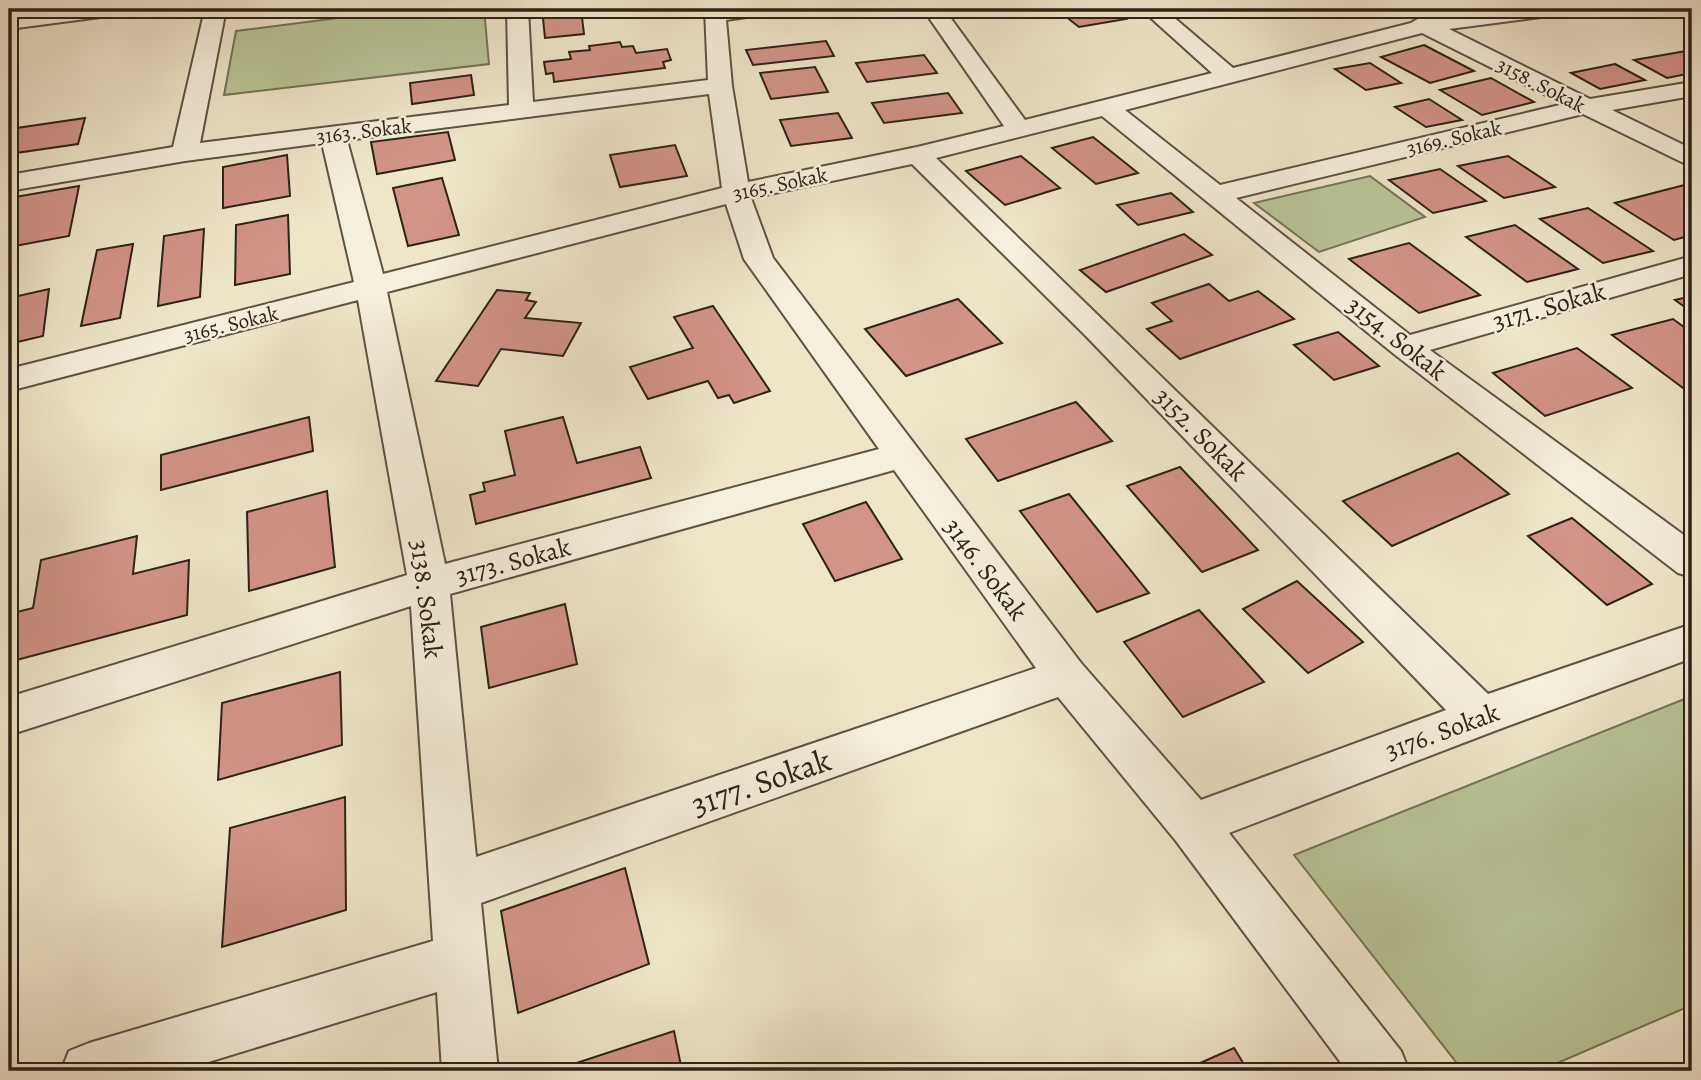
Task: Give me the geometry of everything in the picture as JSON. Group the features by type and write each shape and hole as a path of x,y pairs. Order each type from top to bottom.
{"street":[{"path":"9,23 116,9"},
{"path":"184,153 215,9"},
{"path":"517,9 521,111"},
{"path":"714,12 760,9"},
{"path":"933,9 1018,128"},
{"path":"1151,9 1228,75"},
{"name":"3158. Sokak","path":"1391,9 1692,159"},
{"path":"1686,9 1692,12"},
{"name":"3165. Sokak","path":"9,380 736,192 918,155 1424,26 1540,10"},
{"name":"3146. Sokak","path":"714,12 720,86 736,192 758,259 1066,676 1193,825 1381,1071"},
{"name":"3163. Sokak","path":"9,183 184,153 720,86"},
{"name":"3169. Sokak","path":"1217,194 1584,107 1692,89"},
{"name":"3154. Sokak","path":"1106,107 1405,347 1692,562"},
{"name":"3138. Sokak","path":"332,135 371,288 429,584 470,1071"},
{"name":"3152. Sokak","path":"918,155 1097,329 1481,716"},
{"name":"3171. Sokak","path":"1405,347 1692,265"},
{"name":"3173. Sokak","path":"9,716 429,584 902,455"},
{"name":"3176. Sokak","path":"1193,825 1481,716 1692,641"},
{"name":"3177. Sokak","path":"456,888 1066,676"},
{"path":"89,1071 462,958"}],"green space":[{"path":"408,9 484,9 489,64 224,95 236,31"},
{"path":"1370,176 1425,217 1319,252 1254,203"},
{"path":"1692,696 1692,1005 1539,1071 1463,1071 1294,855"}],"building":[{"path":"542,9 581,9 584,34 545,38"},
{"path":"962,9 1017,9 1019,11 970,17"},
{"path":"1112,9 1126,19 1079,27 1065,16"},
{"path":"826,41 834,56 753,65 746,50"},
{"path":"620,42 622,47 633,46 636,53 667,49 671,60 663,62 665,68 554,82 553,73 546,74 544,62 571,59 569,52 590,50 589,46"},
{"path":"1424,45 1474,71 1430,83 1381,57"},
{"path":"1692,50 1692,73 1667,78 1634,60"},
{"path":"924,55 937,73 867,82 856,63"},
{"path":"1370,63 1401,83 1366,90 1335,69"},
{"path":"1615,64 1645,80 1600,89 1571,73"},
{"path":"815,67 828,92 771,99 760,73"},
{"path":"471,75 474,95 412,104 410,83"},
{"path":"1491,78 1534,102 1482,115 1440,90"},
{"path":"948,93 962,113 884,123 872,103"},
{"path":"1429,99 1462,120 1426,127 1395,107"},
{"path":"838,113 852,138 791,146 780,120"},
{"path":"85,118 78,144 9,154 17,128"},
{"path":"448,132 455,160 377,174 371,142"},
{"path":"1093,137 1138,173 1096,184 1052,148"},
{"path":"675,145 687,176 620,187 610,155"},
{"path":"287,155 290,196 223,208 223,167"},
{"path":"1021,156 1060,188 1005,205 966,171"},
{"path":"1508,156 1555,187 1504,198 1458,166"},
{"path":"1440,169 1486,201 1433,213 1389,180"},
{"path":"442,178 459,235 408,246 393,188"},
{"path":"1688,184 1692,186 1692,235 1674,240 1615,203"},
{"path":"79,186 69,236 9,247 9,198"},
{"path":"1171,193 1193,212 1138,225 1117,205"},
{"path":"1588,208 1653,251 1603,263 1540,219"},
{"path":"288,215 290,274 235,285 236,225"},
{"path":"1515,225 1578,269 1527,282 1466,237"},
{"path":"204,229 200,297 158,306 164,236"},
{"path":"1184,234 1212,255 1106,292 1080,270"},
{"path":"1409,243 1480,295 1419,313 1349,259"},
{"path":"133,244 120,318 81,326 97,250"},
{"path":"1209,284 1229,301 1258,291 1294,319 1180,359 1147,329 1172,321 1152,303"},
{"path":"49,289 43,336 9,344 9,298"},
{"path":"497,290 530,293 526,300 536,302 525,318 581,323 563,356 501,349 478,386 436,381"},
{"path":"1692,296 1692,312 1675,300"},
{"path":"958,299 1002,343 906,376 865,329"},
{"path":"713,306 770,391 734,403 729,395 718,398 708,381 648,399 630,367 693,348 674,317"},
{"path":"1673,319 1692,333 1692,390 1687,391 1612,335"},
{"path":"1338,332 1379,366 1334,380 1294,345"},
{"path":"1577,348 1632,388 1545,416 1493,373"},
{"path":"1076,402 1112,441 998,481 966,439"},
{"path":"18,414 9,507 9,416"},
{"path":"309,417 313,451 161,490 161,455"},
{"path":"563,417 577,463 640,447 651,478 476,524 470,495 485,491 483,483 515,475 505,431"},
{"path":"1458,453 1509,494 1392,546 1343,501"},
{"path":"1180,467 1258,550 1202,572 1127,486"},
{"path":"327,491 335,567 249,591 247,512"},
{"path":"1069,494 1149,593 1097,612 1020,511"},
{"path":"866,502 902,559 835,581 803,524"},
{"path":"1572,518 1652,584 1607,605 1528,536"},
{"path":"137,536 133,574 189,560 187,615 9,662 9,614 33,608 41,560"},
{"path":"1297,581 1363,642 1308,673 1243,609"},
{"path":"565,604 577,664 489,688 481,627"},
{"path":"1199,610 1264,682 1183,717 1124,642"},
{"path":"340,672 342,745 218,780 222,703"},
{"path":"345,797 346,910 222,947 230,828"},
{"path":"625,868 649,964 518,1013 501,911"},
{"path":"674,1031 682,1071 552,1071"},
{"path":"1234,1048 1248,1071 1182,1071"}]}
